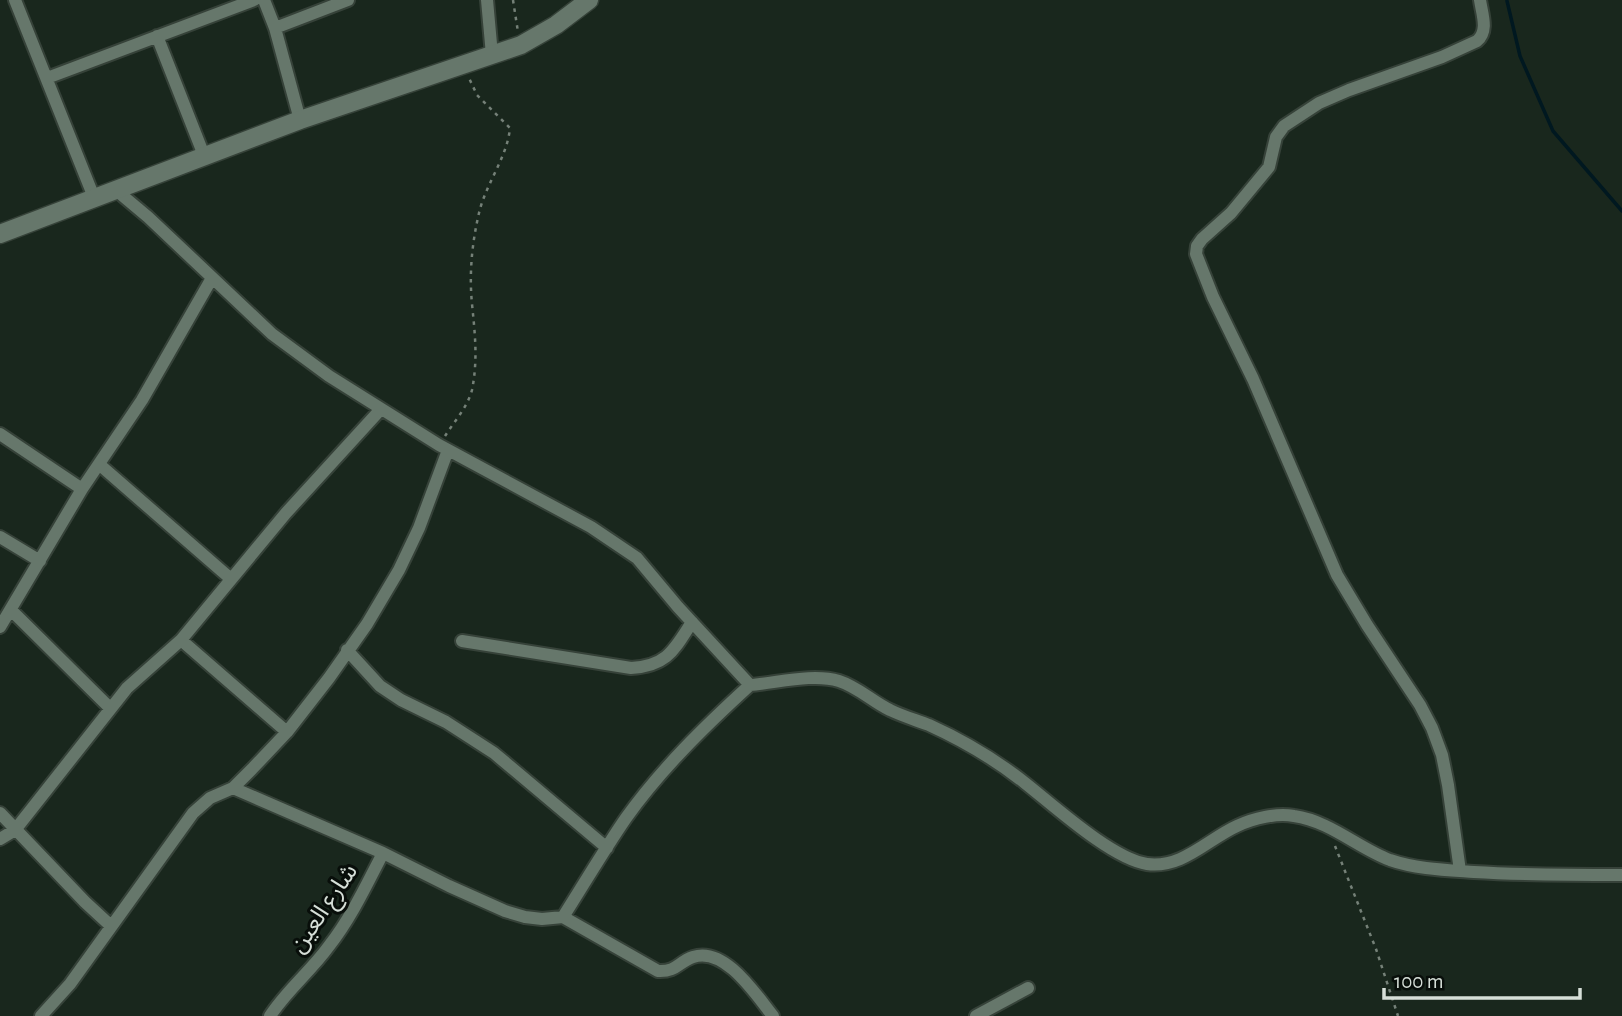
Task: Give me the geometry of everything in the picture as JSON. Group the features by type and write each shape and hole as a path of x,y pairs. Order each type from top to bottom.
{"street":[{"path":"15,0 95,200"},
{"path":"47,78 254,0"},
{"path":"264,0 275,28 300,120"},
{"path":"275,28 348,0"},
{"path":"487,0 492,55"},
{"path":"0,234 300,120 522,45 555,26 589,0"},
{"path":"1460,871 1448,785 1433,728 1337,575 1196,254 1202,239 1231,214 1269,167 1276,137 1284,126 1320,103 1349,90 1442,57 1477,41 1484,30 1480,0"},
{"path":"157,36 205,158"},
{"path":"117,191 272,334 329,376 444,447 615,542 638,558 750,685"},
{"path":"0,627 82,489 142,400 212,278"},
{"path":"0,839 15,830 127,688 181,640 286,513 381,409"},
{"path":"0,434 82,489"},
{"path":"41,1016 70,984 193,813 210,798 233,788 287,732 329,678 367,624 399,570 419,528 444,447"},
{"path":"100,465 230,579"},
{"path":"0,537 40,561"},
{"path":"11,611 110,708"},
{"path":"462,640 631,668 648,667 661,662 674,650 692,622"},
{"path":"181,640 287,732"},
{"path":"347,650 380,686 401,700 446,722 494,753 607,848"},
{"path":"563,917 627,818 668,766 750,685 821,679 846,684 893,712 930,726 996,763 1119,854 1146,864 1168,864 1196,851 1237,825 1271,816 1295,816 1327,827 1391,860 1429,869 1507,874 1622,875"},
{"path":"233,788 383,853 505,911 542,919 563,917 658,971 670,971 693,957 716,958 731,966 773,1016"},
{"path":"0,813 111,926"},
{"name":"شارع العين","path":"270,1016 344,924 383,853"},
{"path":"976,1016 1028,988"}],"path":[{"path":"513,0 516,26 522,45"},
{"path":"444,447 471,392 477,352 471,258 480,211 508,144 510,128 477,95 463,64"},
{"path":"1327,827 1376,949 1398,1016"}],"waterway":[{"path":"1507,1 1520,56 1553,131 1622,211"}]}
